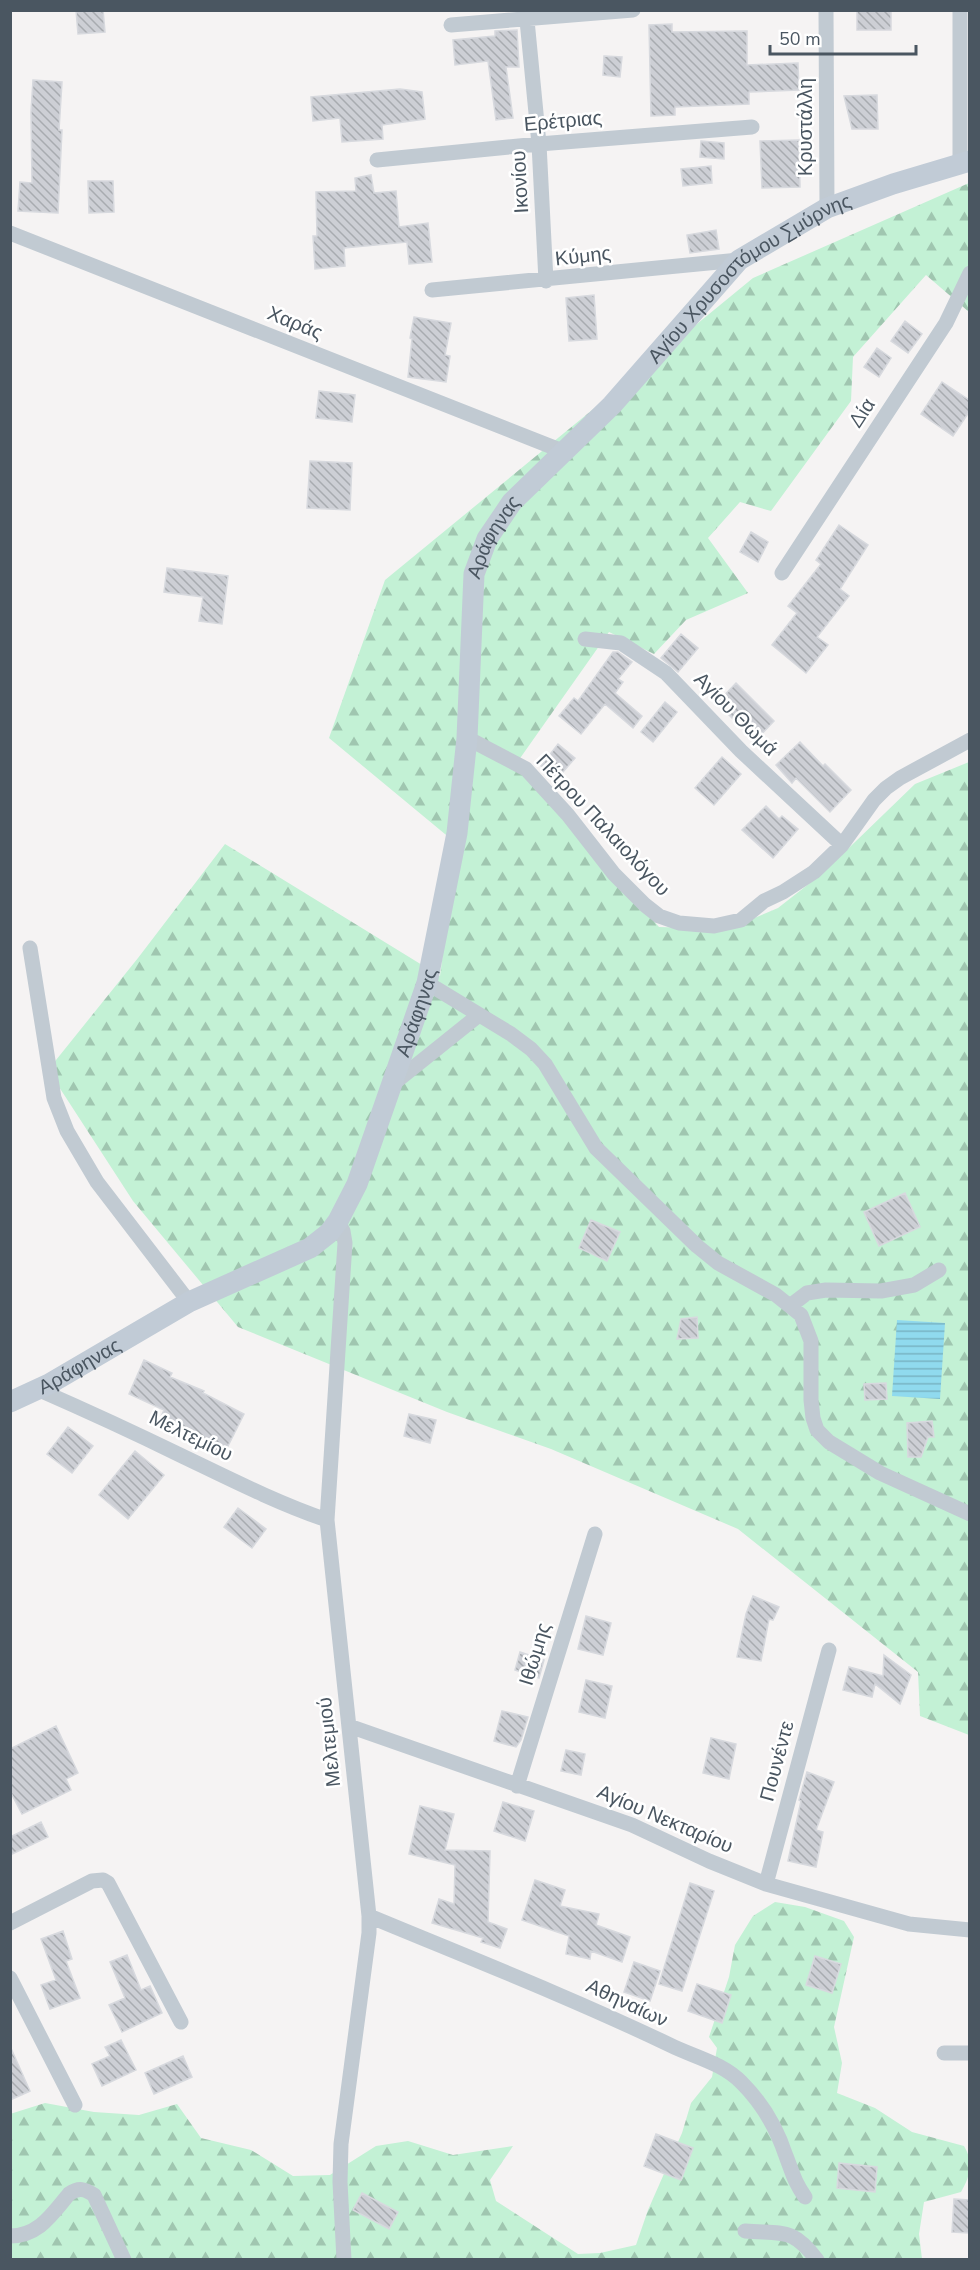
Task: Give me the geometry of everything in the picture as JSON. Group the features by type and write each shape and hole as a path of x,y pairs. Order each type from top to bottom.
{"main road":[{"name":"Αγίου Χρυσοστόμου Σμύρνης","path":"565,452 612,405 739,260 827,208 893,184 965,162"},
{"name":"Αράφηνας","path":"10,1402 37,1389 189,1302 310,1248 329,1233 338,1221 357,1184 427,983 457,833 467,738 473,584 478,561 486,539 504,512 565,452"}],"street":[{"path":"451,25 526,15 633,10"},
{"name":"Κρυστάλλη","path":"826,10 827,208"},
{"path":"960,10 965,162"},
{"name":"Ικονίου","path":"526,15 539,144 546,280"},
{"name":"Ερέτριας","path":"377,160 752,127"},
{"name":"Χαράς","path":"10,233 565,452"},
{"name":"Κύμης","path":"432,290 739,260"},
{"name":"Δία","path":"782,573 946,323 969,273"},
{"name":"Αγίου Θωμά","path":"585,639 621,643 666,673 741,751 842,845"},
{"name":"Πέτρου Παλαιολόγου","path":"467,738 526,769 568,815 614,874 645,905 659,915 679,923 714,926 741,920 764,901 814,872 842,845 886,788 969,740"},
{"path":"30,948 54,1098 67,1131 97,1182 189,1302"},
{"path":"427,983 511,1034 531,1049 545,1064 596,1148 697,1246 718,1263 801,1315 812,1341 813,1418 818,1430 829,1443 880,1473 969,1514"},
{"path":"393,1084 479,1016"},
{"name":"Μελτεμιού","path":"338,1221 344,1231 345,1243 327,1520 369,1916 369,1933 341,2151 340,2182 344,2259"},
{"path":"790,1306 807,1293 826,1290 881,1291 914,1285 939,1270"},
{"name":"Μελτεμίου","path":"37,1389 238,1482 327,1520"},
{"name":"Ιθώμης","path":"517,1786 595,1534"},
{"name":"Πουνέντε","path":"766,1884 829,1650"},
{"name":"Αγίου Νεκταρίου","path":"349,1726 632,1825 709,1861 766,1884 909,1924 969,1930"},
{"path":"10,1923 92,1881 103,1880 108,1883 181,2022"},
{"name":"Αθηναίων","path":"369,1916 597,2011 679,2050 718,2065 741,2081 762,2106 786,2156 793,2180 805,2197"},
{"path":"10,1978 75,2105"},
{"path":"944,2054 969,2053"},
{"path":"10,2236 19,2236 37,2230 69,2194 76,2189 85,2189 94,2195 124,2259"},
{"path":"745,2230 792,2235 818,2259"}],"green space":[{"path":"969,183 969,312 926,275 853,357 851,401 771,511 740,502 708,538 748,593 686,620 654,654 609,632 516,764 659,927 728,929 778,908 824,872 915,784 969,762 969,1735 920,1716 918,1672 738,1529 551,1449 447,1412 238,1327 133,1201 48,1070 225,844 440,976 457,844 329,738 385,580 753,278"},
{"path":"775,1902 805,1907 844,1921 854,1937 834,2027 842,2063 837,2093 875,2108 912,2132 964,2146 967,2152 970,2169 961,2192 924,2202 919,2234 922,2259 11,2259 10,2114 45,2103 94,2112 139,2115 177,2104 201,2138 251,2150 293,2176 330,2175 376,2146 408,2141 453,2155 513,2146 490,2180 496,2201 578,2254 600,2253 636,2245 648,2210 682,2133 691,2103 712,2077 717,2048 709,2037 729,1977 735,1945 753,1916"}],"water":[{"path":"897,1320 945,1323 940,1399 892,1396"}],"building":[{"path":"76,10 103,10 105,32 78,34"},
{"path":"857,10 891,10 891,30 857,30"},
{"path":"672,24 672,32 747,31 747,65 798,63 799,90 749,92 749,104 675,107 675,115 651,116 649,25"},
{"path":"517,30 519,67 506,67 513,118 496,120 488,61 455,65 453,40 495,36 495,31"},
{"path":"604,56 622,57 620,77 603,75"},
{"path":"33,80 62,82 58,213 18,211 20,182 32,183"},
{"path":"400,89 422,92 425,119 382,125 383,139 342,142 340,118 313,121 311,97"},
{"path":"877,95 878,129 852,129 844,96"},
{"path":"799,140 800,187 762,188 760,141"},
{"path":"701,141 724,143 724,159 700,157"},
{"path":"711,166 712,183 683,186 681,169"},
{"path":"371,175 374,193 396,191 399,227 428,223 432,262 409,264 407,242 344,248 345,266 315,269 313,236 317,236 316,192 356,191 355,178"},
{"path":"88,181 113,181 114,212 89,213"},
{"path":"716,230 719,249 690,253 687,235"},
{"path":"594,295 597,339 569,341 566,298"},
{"path":"414,317 451,323 445,355 450,356 446,382 408,377 412,339 410,338"},
{"path":"905,321 922,334 908,353 891,341"},
{"path":"877,348 891,358 879,377 864,367"},
{"path":"942,382 969,400 969,412 953,436 921,414"},
{"path":"319,391 355,395 352,422 316,418"},
{"path":"310,461 352,463 350,510 307,508"},
{"path":"839,525 868,545 840,589 849,596 817,637 828,645 806,673 772,645 797,613 788,606 821,564 816,560"},
{"path":"751,532 768,542 758,562 740,552"},
{"path":"167,568 228,576 222,624 199,621 203,597 164,592"},
{"path":"681,634 698,648 678,672 661,658"},
{"path":"613,652 618,652 632,662 618,679 623,682 615,693 642,716 633,728 605,704 581,734 559,716 574,698 578,701"},
{"path":"736,683 774,721 755,741 717,703"},
{"path":"665,702 677,712 653,742 641,732"},
{"path":"800,742 851,790 830,812 796,778 792,783 776,765"},
{"path":"558,744 575,758 557,779 541,766"},
{"path":"722,757 741,774 714,805 695,788"},
{"path":"766,806 779,819 782,816 798,829 773,858 742,830"},
{"path":"905,1193 920,1227 879,1246 864,1212"},
{"path":"591,1220 620,1232 607,1261 579,1248"},
{"path":"697,1317 698,1338 677,1339 681,1319"},
{"path":"144,1360 172,1373 170,1377 204,1391 203,1393 244,1414 222,1458 194,1443 197,1436 159,1421 164,1410 129,1394"},
{"path":"886,1383 887,1399 865,1400 864,1384"},
{"path":"409,1414 436,1420 430,1443 404,1436"},
{"path":"932,1421 934,1437 928,1437 921,1457 908,1457 907,1423"},
{"path":"68,1427 93,1446 72,1473 47,1454"},
{"path":"135,1451 164,1475 128,1519 99,1495"},
{"path":"238,1508 266,1529 252,1548 224,1527"},
{"path":"753,1596 779,1607 773,1620 769,1619 761,1661 737,1657 746,1614"},
{"path":"586,1616 611,1623 603,1655 578,1649"},
{"path":"520,1652 544,1660 539,1678 515,1670"},
{"path":"884,1655 911,1675 900,1704 875,1684 872,1697 843,1690 849,1667 883,1676"},
{"path":"586,1680 612,1686 605,1718 579,1712"},
{"path":"502,1711 528,1717 521,1740 516,1747 494,1741"},
{"path":"56,1726 78,1773 66,1779 71,1790 22,1814 10,1791 10,1749"},
{"path":"711,1738 736,1744 729,1779 703,1773"},
{"path":"566,1750 585,1754 581,1775 561,1771"},
{"path":"807,1772 834,1782 816,1830 823,1832 816,1867 788,1861 801,1801 799,1800"},
{"path":"503,1802 534,1811 525,1841 494,1831"},
{"path":"420,1806 454,1814 445,1850 490,1851 488,1922 507,1929 500,1948 481,1942 483,1938 432,1923 439,1899 454,1904 455,1865 409,1854"},
{"path":"41,1822 48,1837 10,1855 10,1837"},
{"path":"535,1880 565,1890 560,1906 599,1914 596,1925 630,1937 622,1962 591,1951 590,1959 566,1954 569,1936 522,1920"},
{"path":"690,1883 714,1891 682,1991 659,1984"},
{"path":"63,1931 72,1959 66,1961 80,1998 50,2009 41,1985 56,1980 41,1939"},
{"path":"127,1955 141,1990 150,1986 162,2013 122,2032 109,2005 125,1998 110,1962"},
{"path":"815,1956 841,1964 832,1993 806,1985"},
{"path":"634,1962 660,1971 650,2001 624,1992"},
{"path":"697,1984 731,1995 722,2023 688,2011"},
{"path":"121,2040 136,2070 102,2086 92,2064 110,2056 105,2047"},
{"path":"10,2046 30,2091 10,2100"},
{"path":"183,2056 192,2077 154,2094 145,2073"},
{"path":"656,2134 693,2148 681,2180 644,2166"},
{"path":"839,2163 877,2167 875,2192 837,2188"},
{"path":"362,2193 398,2212 389,2229 353,2210"},
{"path":"954,2199 969,2200 969,2233 952,2232"}]}
